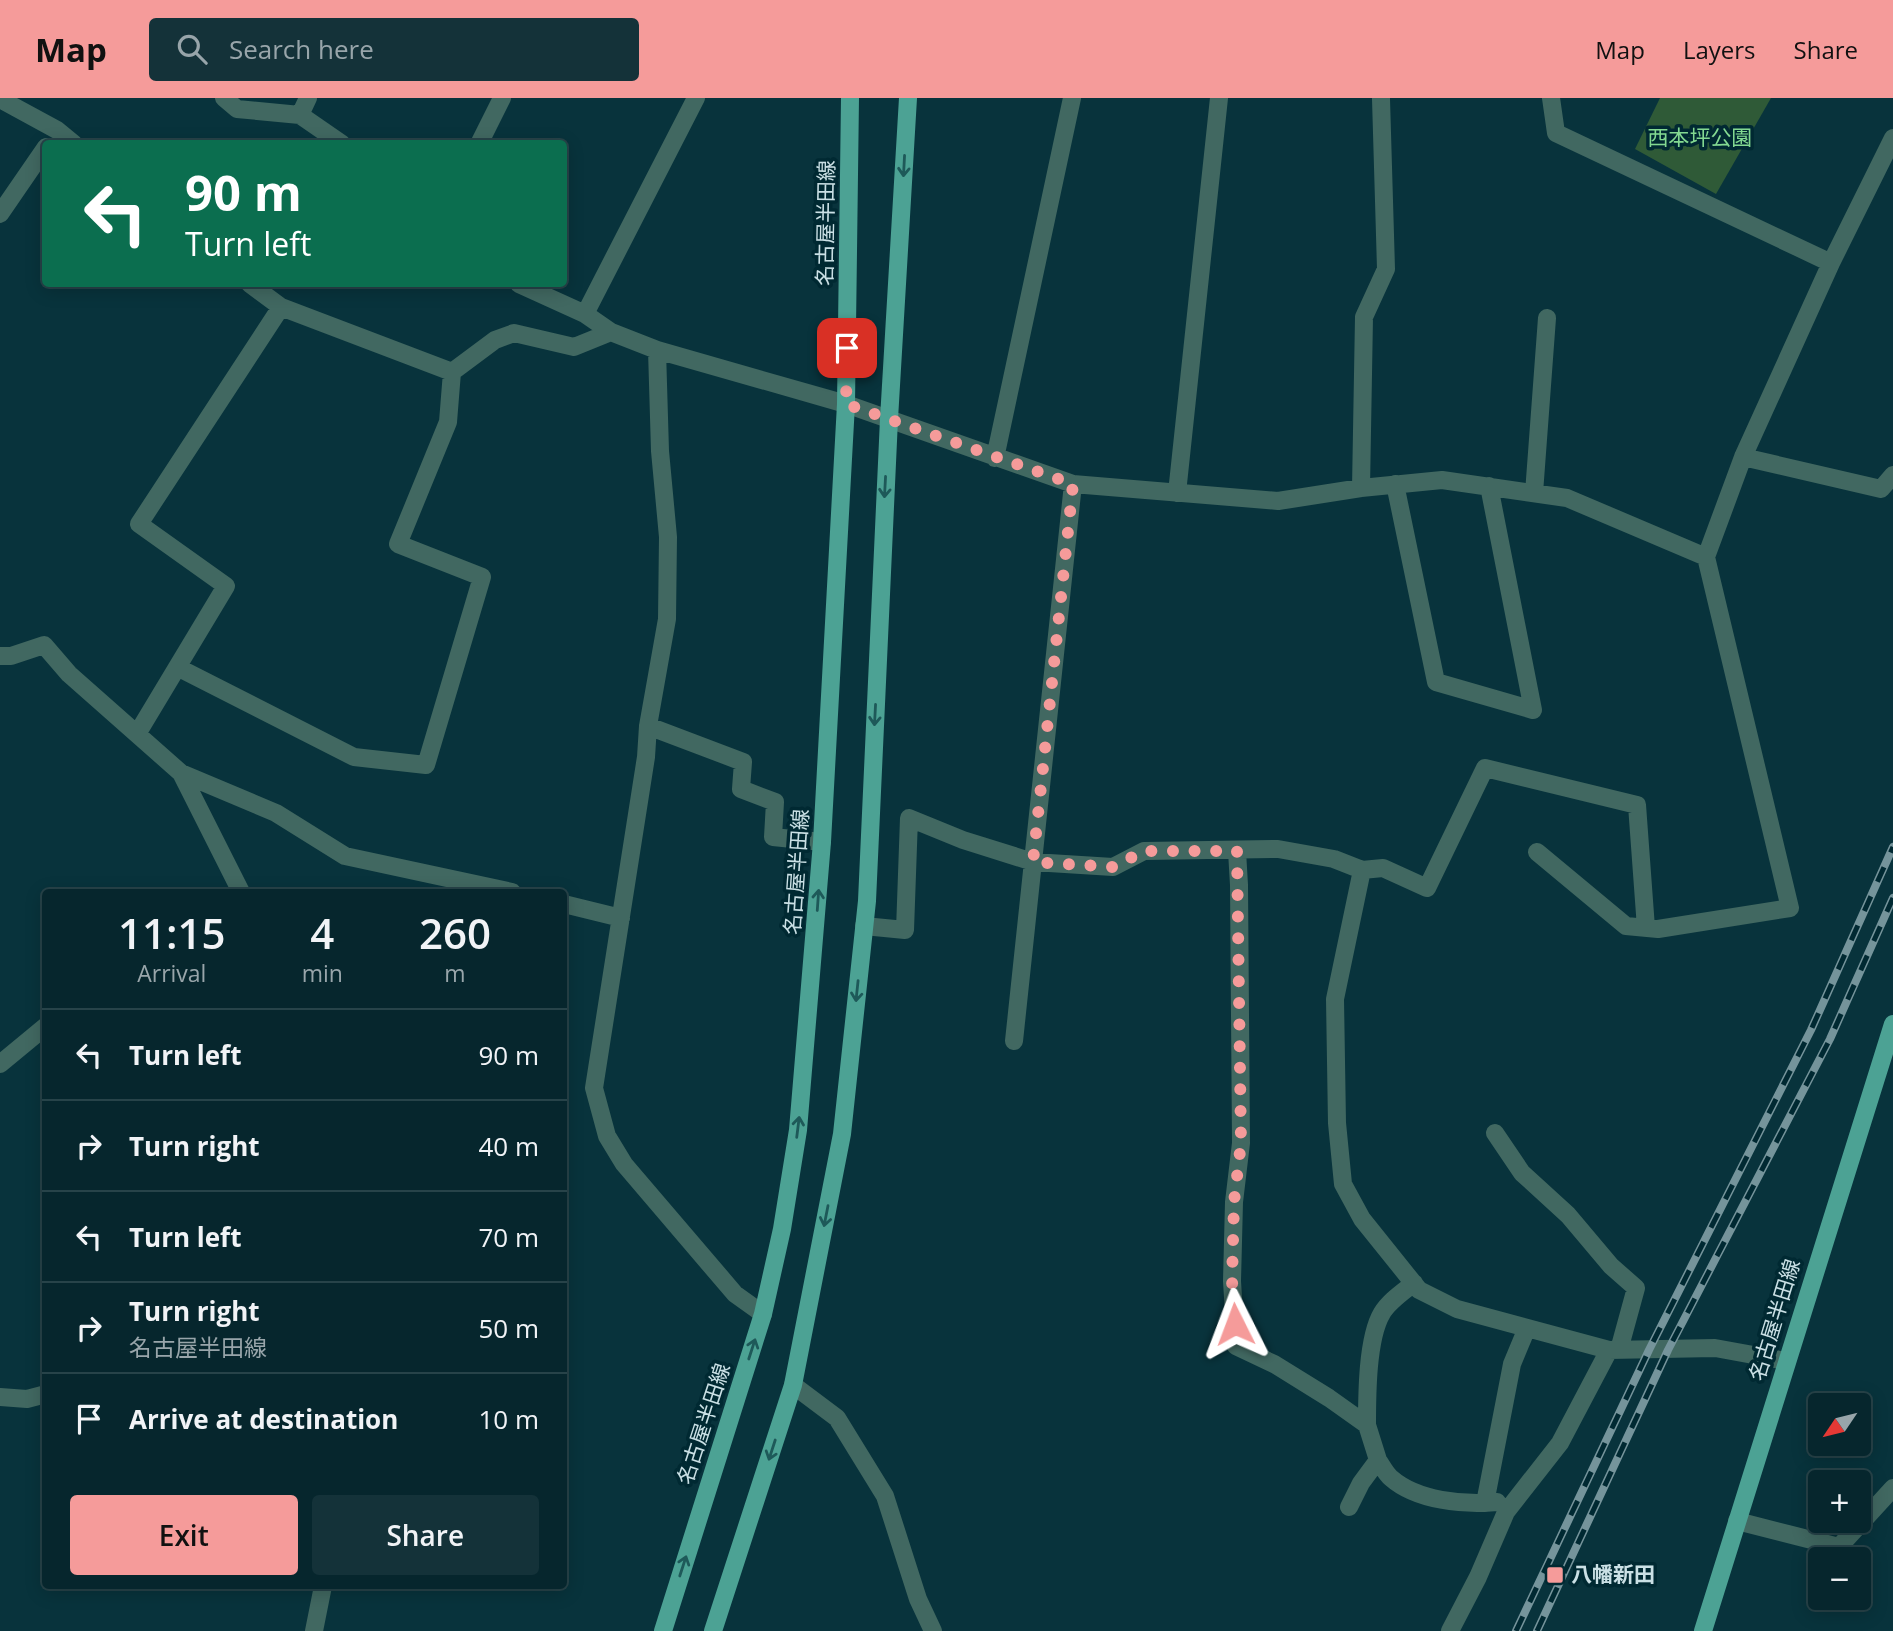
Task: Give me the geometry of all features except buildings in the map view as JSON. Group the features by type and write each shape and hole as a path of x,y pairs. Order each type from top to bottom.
{"main road":[{"name":"名古屋半田線","path":"663,1631 763,1314 782,1229 798,1130 822,842 846,404 850,98"},
{"path":"713,1631 793,1385 842,1134 864,926 888,419 908,98"},
{"name":"名古屋半田線","path":"1703,1631 1893,1024"}],"street":[{"path":"224,98 237,109 300,115 336,140"},
{"path":"300,115 309,98"},
{"path":"481,140 502,98"},
{"path":"585,314 696,98"},
{"path":"995,457 1072,98"},
{"path":"1177,492 1219,98"},
{"path":"1362,488 1364,317 1386,269 1378,98"},
{"path":"1551,98 1556,133 1831,262"},
{"path":"0,99 50,140"},
{"path":"1537,852 1626,926 1658,929 1790,908 1706,557 1742,457 1831,262 1893,138"},
{"path":"0,214 42,152"},
{"path":"254,287 281,307 452,372"},
{"path":"526,287 585,314 611,332 657,351 846,404 1073,484 1278,502 1362,488 1442,480 1567,498 1706,557"},
{"path":"136,734 226,586 139,524 281,307"},
{"path":"1534,493 1547,318"},
{"path":"177,667 354,757 426,765 482,577 398,544 448,422 452,372 495,340 514,333 575,347 611,332"},
{"path":"657,351 660,452 668,537 667,620 648,726 646,757 593,1088 607,1136 624,1164 735,1294 763,1314"},
{"path":"1742,457 1881,489 1893,475"},
{"path":"1014,1041 1073,484"},
{"path":"1395,484 1436,682 1533,710 1489,486"},
{"path":"0,656 11,656 44,645 69,674 181,773 276,813 345,856 498,889"},
{"path":"648,726 743,762 741,789 775,802 773,837 822,842"},
{"path":"864,926 905,930 909,818 963,840 1033,862 1113,867 1144,851 1278,849 1334,859 1362,870 1383,868 1427,888 1485,768 1637,805 1646,928"},
{"path":"181,773 239,889"},
{"path":"1237,851 1241,1143 1234,1215 1232,1281 1236,1346 1274,1364 1367,1425"},
{"path":"1362,870 1335,999 1337,1123 1343,1185 1362,1219 1419,1290 1457,1309 1614,1350 1715,1348 1786,1361"},
{"path":"567,905 621,918"},
{"path":"0,1064 42,1029"},
{"path":"1450,1631 1478,1577 1506,1512 1560,1443 1614,1350 1636,1287 1611,1266 1568,1216 1522,1173 1495,1133"},
{"path":"1414,1283 1381,1314 1369,1370 1367,1425 1378,1461 1390,1478 1423,1494 1448,1501 1504,1501 1511,1504"},
{"path":"1485,1503 1512,1364 1527,1328"},
{"path":"793,1385 836,1418 885,1496 918,1599 933,1631"},
{"path":"0,1397 27,1399 42,1395"},
{"path":"1349,1507 1361,1483 1378,1461"},
{"path":"1737,1521 1839,1547 1893,1488"},
{"path":"314,1631 322,1589"}],"green space":[{"name":"西本坪公園","path":"1660,98 1771,98 1716,194 1635,149"}],"railway":[{"path":"1516,1631 1649,1350 1811,1030 1893,847"},
{"path":"1537,1631 1668,1350 1830,1039 1893,898"}],"place":[{"name":"八幡新田","path":"1555,1575"}],"route":[{"path":"847,348 846,404 1073,484 1033,862 1113,867 1144,851 1237,851 1241,1143 1234,1202 1232,1281 1235,1324"}]}
